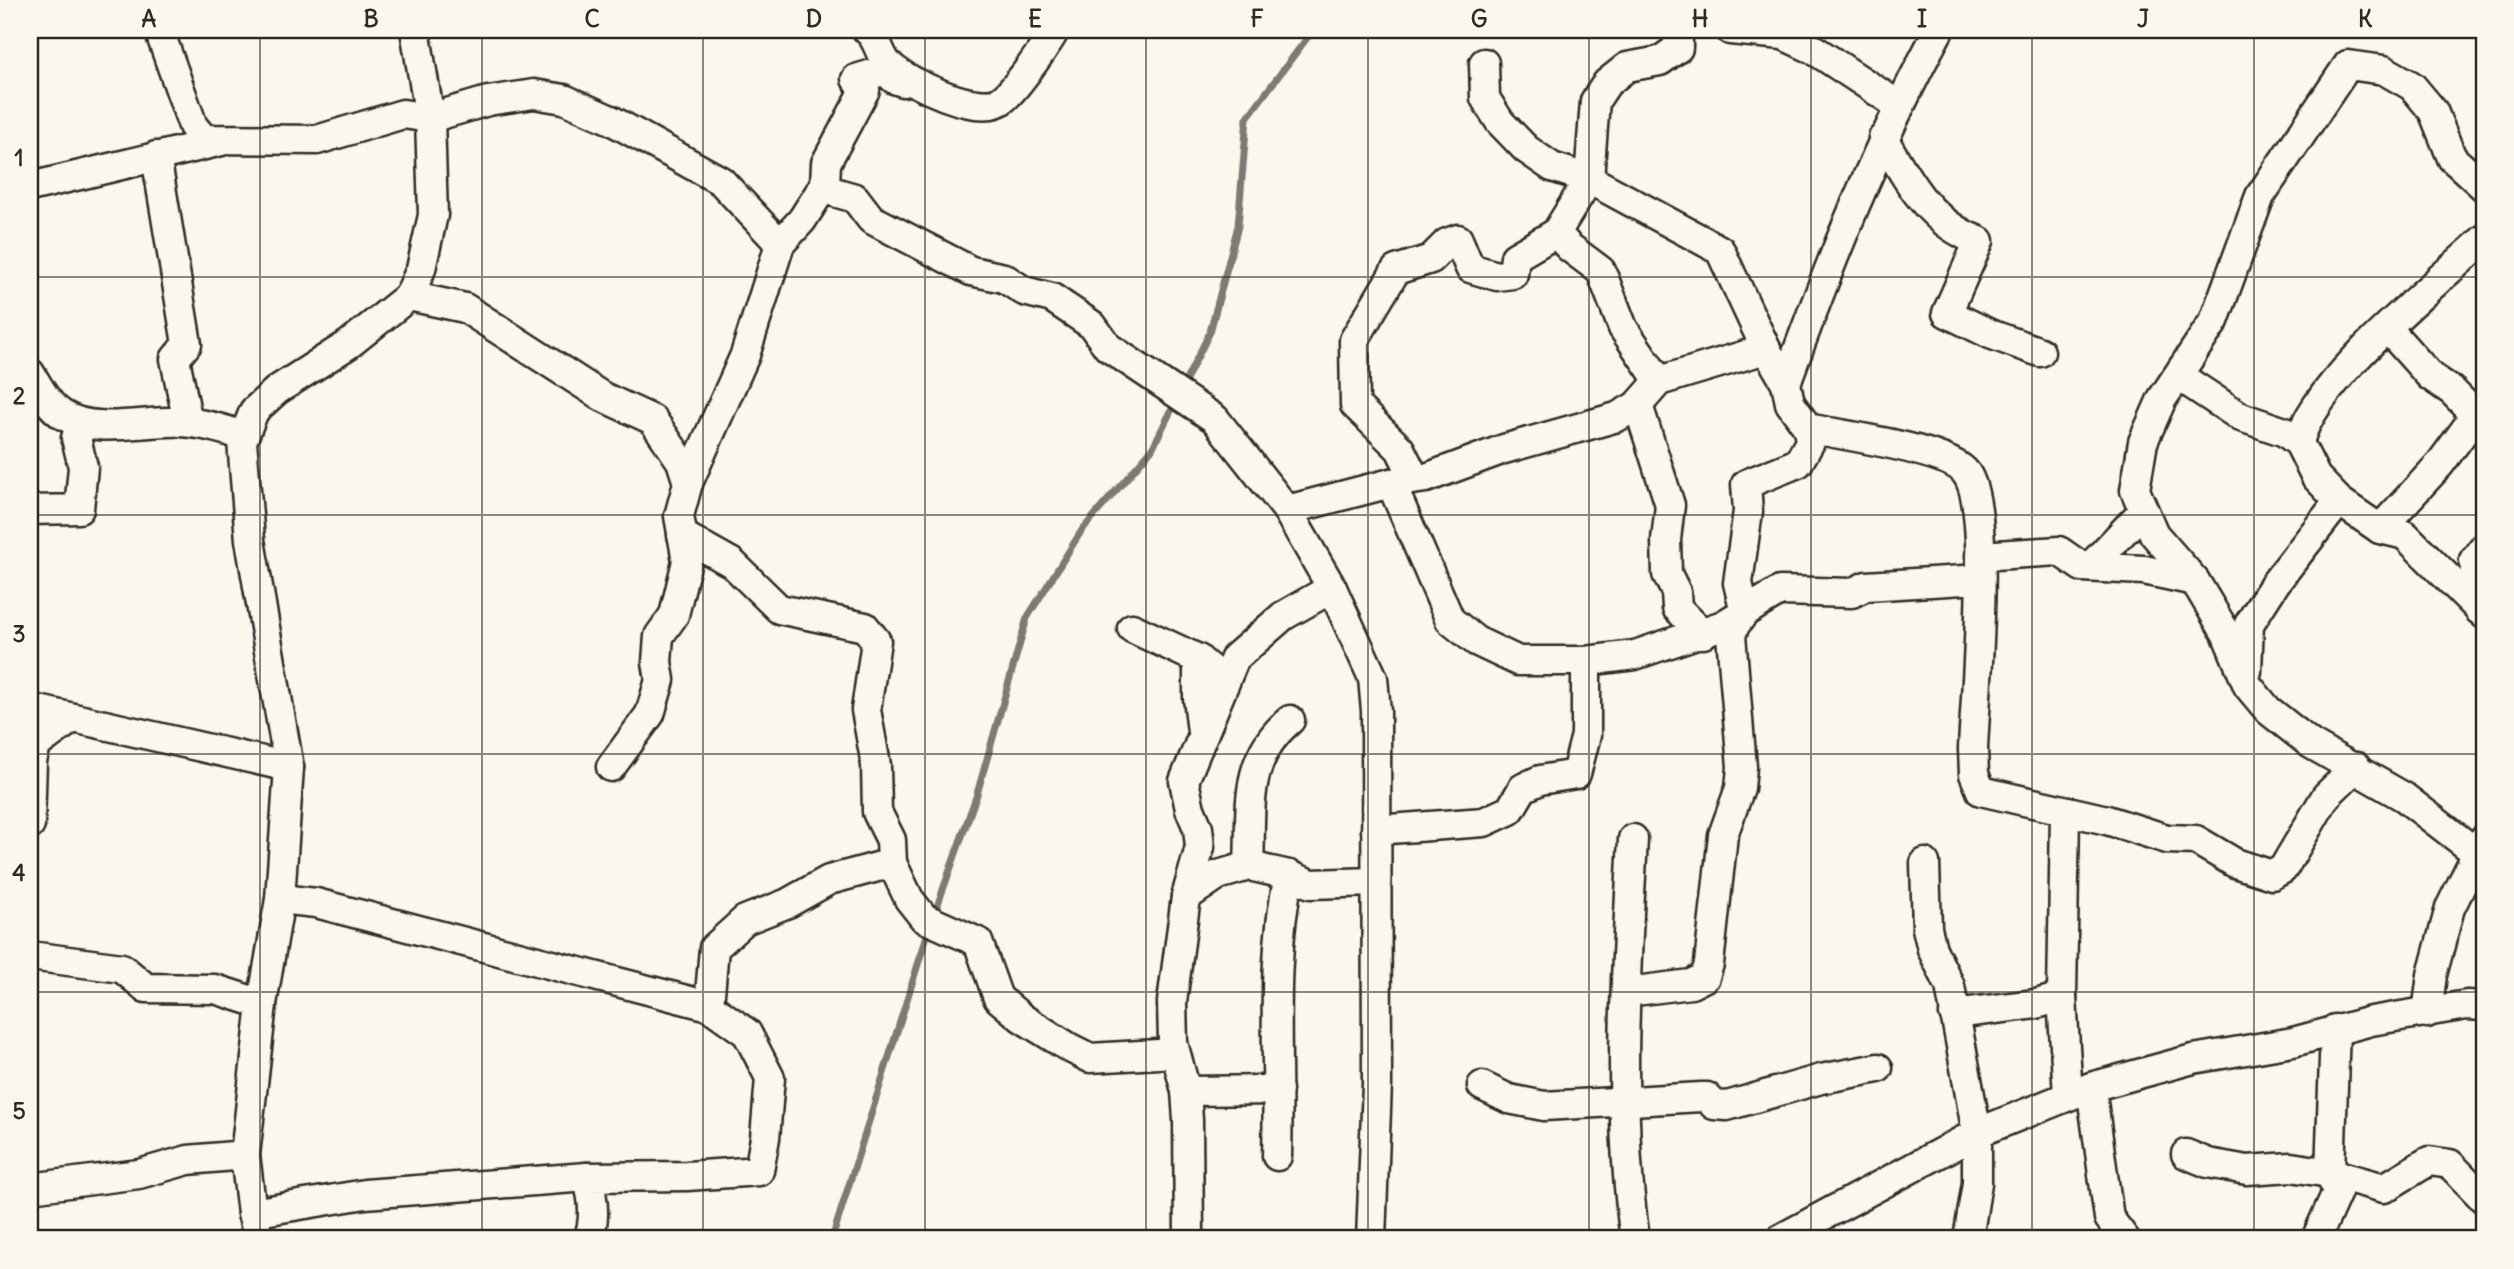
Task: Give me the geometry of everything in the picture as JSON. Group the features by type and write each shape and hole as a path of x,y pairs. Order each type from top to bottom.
{"street":[{"path":"159,30 192,126 204,139 317,140 350,132 385,117 403,114 430,118 488,101 534,94 564,99 611,120 722,181 780,244"},
{"path":"1055,30 1003,101 980,107 894,79 886,69 856,79 865,90 826,163 825,184 827,190 855,198 871,219 971,271 1004,278 1024,291 1052,298 1092,325 1108,347 1214,419 1287,510 1332,589 1373,678 1376,711 1377,1084 1371,1239"},
{"path":"1678,30 1678,48 1660,61 1627,67 1607,83 1595,101 1588,179 1556,233 1515,257 1513,274 1497,276 1471,268 1458,239 1447,243 1431,259 1395,270 1354,340 1355,405 1400,449 1403,481 1450,620 1476,641 1518,661 1586,662 1634,654 1702,634 1780,591 1852,593 1866,586 1980,568 2059,551 2082,567 2144,570 2194,581"},
{"path":"1730,30 1783,35 1813,49 1898,105"},
{"path":"1786,383 1825,274 1883,138 1939,30"},
{"path":"876,31 888,65 926,88"},
{"path":"279,899 316,903 709,1006 747,1033 770,1078 759,1171 687,1176 587,1177 365,1194 256,1226 245,1154 262,1004 279,899 289,767 250,540 242,441 254,411 277,390 349,344 409,296 421,269 433,215 425,33"},
{"path":"1484,63 1485,98 1500,122 1526,149 1552,167 1588,179 1720,250 1766,349 1786,383 1790,403 1808,428 1810,442 1798,463 1746,485 1748,511 1738,583 1745,612 1731,635 1742,767 1740,788 1723,835 1705,977 1691,985 1627,992"},
{"path":"2427,1013 2432,975 2450,908 2481,846 2356,767 2302,737 2268,710 2248,686 2226,633 2194,581 2154,534 2135,490 2143,442 2162,399 2214,321 2260,196 2348,65 2384,70 2412,86 2433,111 2452,158 2484,187"},
{"path":"1883,138 1924,205 1945,224 1979,242 1947,313 1990,334 2040,352"},
{"path":"30,187 222,141"},
{"path":"156,156 187,344 175,359 188,422"},
{"path":"611,767 650,714 660,680 657,662 659,636 674,615 687,562 679,516 688,483 744,355 780,244 802,219 825,184"},
{"path":"1556,233 1569,247 1601,271 1622,328 1659,381"},
{"path":"2300,443 2303,424 2353,360 2484,239"},
{"path":"409,296 464,308 603,397 653,420 681,461 688,483"},
{"path":"2380,529 2479,423 2466,405 2430,376 2388,329"},
{"path":"1287,510 1403,481 1426,478 1504,449 1617,417 1638,405 1659,381 1766,349"},
{"path":"30,373 51,406 63,415 84,424 188,422 210,425 244,436"},
{"path":"2179,376 2241,417 2285,432 2300,443 2316,477 2339,501 2380,529 2406,535 2482,612"},
{"path":"1638,405 1670,505 1666,540 1667,573 1675,592 1677,608 1702,634 1720,647 1733,664"},
{"path":"30,510 79,509 83,467 76,438 84,424"},
{"path":"1808,428 1946,458 1966,472 1978,502 1980,568 1974,774 1982,791 2107,820 2167,839 2196,840 2235,863 2272,875 2283,869 2326,796 2356,767"},
{"path":"2248,686 2245,655 2249,624 2276,582 2339,501"},
{"path":"2090,567 2143,512"},
{"path":"682,535 732,563 779,609 865,627 876,641 866,710 876,765 877,812 891,840 892,863 909,899 924,918 978,942 998,998 1022,1018 1090,1058 1175,1053"},
{"path":"2482,612 2474,560 2484,547"},
{"path":"1189,1239 1186,1091 1175,1053 1172,1002 1186,897 1200,847 1198,828 1190,809 1184,781 1235,658 1251,641 1283,616 1332,589"},
{"path":"1132,628 1198,659 1225,682"},
{"path":"1198,659 1202,734"},
{"path":"1376,830 1484,822 1510,810 1523,788 1539,780 1576,774 1586,735 1586,662"},
{"path":"30,708 289,767"},
{"path":"30,825 32,761 36,746 71,719"},
{"path":"1249,866 1250,797 1259,756 1275,733 1290,720"},
{"path":"2065,812 2062,997 2111,1232"},
{"path":"1633,839 1625,1102 1626,1175 1635,1239"},
{"path":"709,1006 714,948 744,920 788,903 829,880 892,863"},
{"path":"1925,863 1927,928 1933,949 1950,986 1978,1133 1978,1183 1968,1239"},
{"path":"1186,897 1218,875 1249,866 1289,875 1311,884 1375,882"},
{"path":"1278,1156 1276,980 1281,913 1289,875"},
{"path":"30,956 122,968 146,988 215,989 262,1004"},
{"path":"1954,1014 2036,1004 2062,997"},
{"path":"1780,1239 1978,1133 2080,1091 2193,1059 2292,1042 2334,1029 2466,1005 2484,1006"},
{"path":"2316,1239 2337,1192 2330,1173 2334,1029"},
{"path":"1482,1086 1509,1099 1544,1106 1707,1097 1714,1105 1727,1106 1821,1079 1878,1068"},
{"path":"1186,1091 1278,1090"},
{"path":"30,1188 139,1174 188,1160 245,1154"},
{"path":"2186,1154 2208,1163 2247,1170 2291,1167 2330,1173 2384,1188 2429,1161 2450,1164 2484,1199"},
{"path":"587,1177 591,1191 592,1229 588,1239"}],"waterway":[{"path":"1181,390 1210,332 1238,226 1247,118 1313,30"},
{"path":"934,915 977,794 1027,618 1082,530 1152,449 1176,401"},
{"path":"832,1239 930,926"}]}
